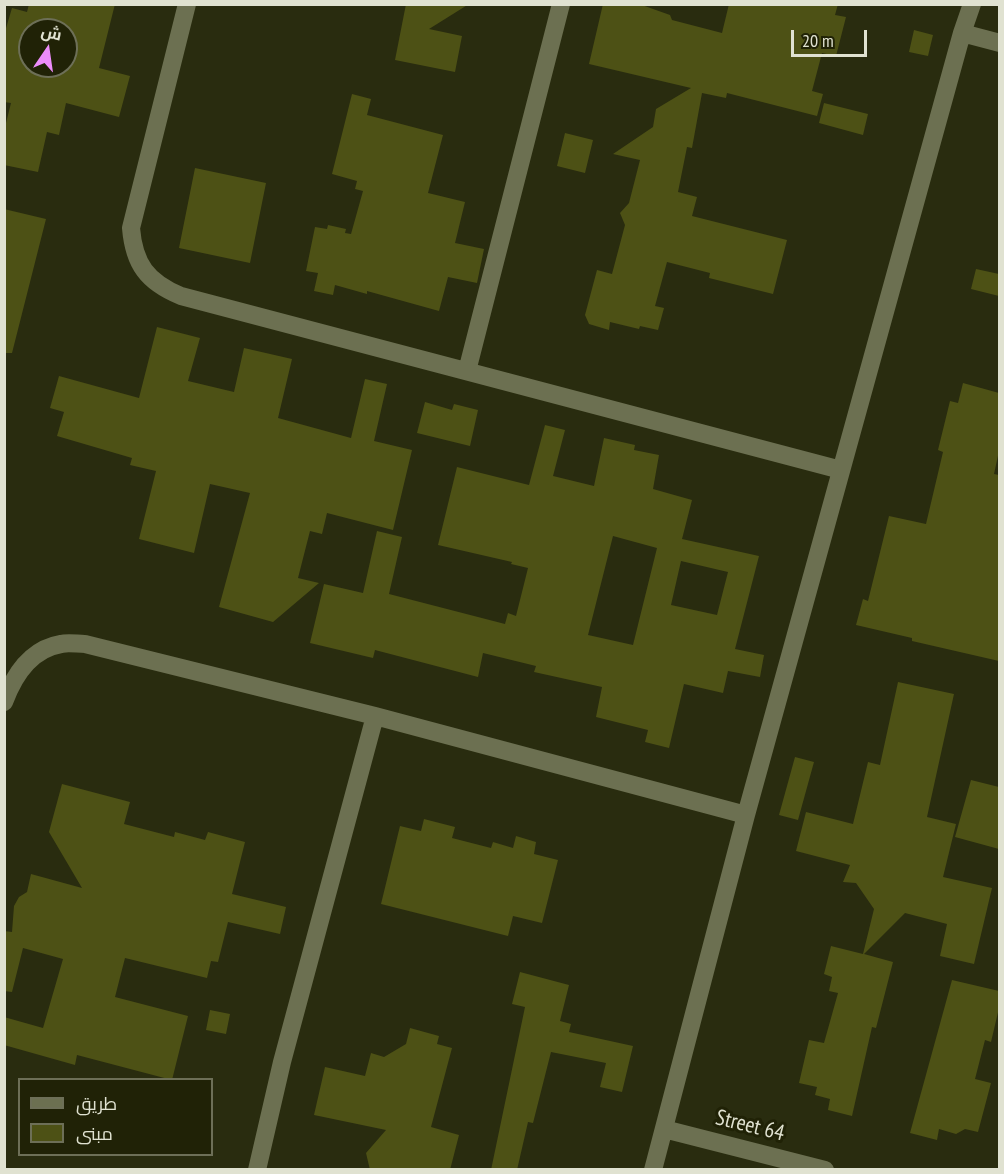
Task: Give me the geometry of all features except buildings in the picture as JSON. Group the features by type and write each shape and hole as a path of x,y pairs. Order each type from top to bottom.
{"street":[{"path":"187,4 131,228 132,246 139,263 150,278 164,289 180,296 841,470"},
{"path":"467,371 561,4"},
{"path":"653,1170 746,815 962,33 972,4"},
{"path":"962,33 999,43"},
{"path":"4,702 11,684 23,665 42,651 62,643 85,644 375,716 746,815"},
{"path":"257,1170 282,1062 375,716"},
{"name":"Street 64","path":"664,1129 825,1170"}]}
